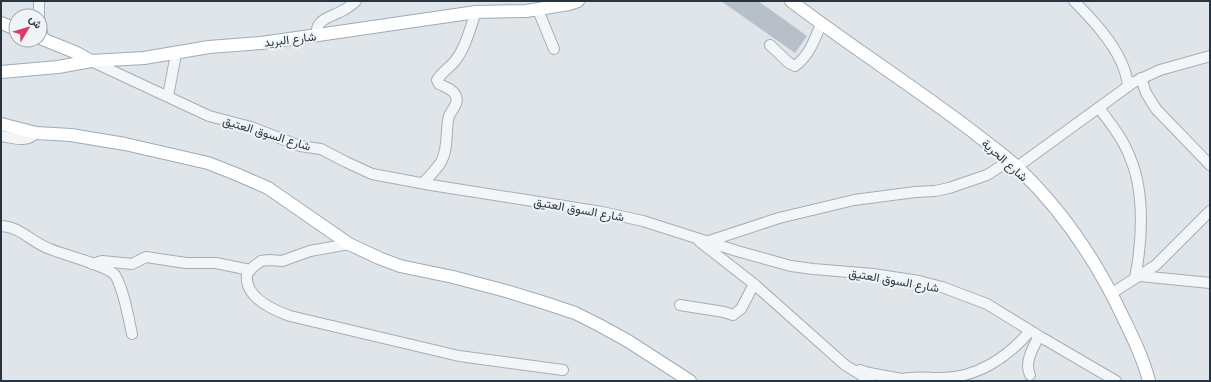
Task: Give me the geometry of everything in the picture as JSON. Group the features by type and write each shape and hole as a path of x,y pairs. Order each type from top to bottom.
{"main road":[{"name":"شارع البريد","path":"1,72 58,67 91,61 144,58 176,54 208,47 318,36 476,12 526,12 578,1"},
{"name":"شارع الحرية","path":"791,1 821,24 947,111 1013,164 1044,196 1075,235 1112,293 1136,343 1147,379"},
{"name":"شارع السوق العتيق","path":"48,41 77,53 91,61"},
{"path":"1,124 36,133 71,135 117,143 208,164 236,174 268,188 348,244 400,266 452,277 506,291 575,314 628,341 690,381"}],"street":[{"path":"318,36 316,32 318,24 326,18 341,12 356,1"},
{"path":"1074,1 1104,33 1125,70 1128,86"},
{"path":"538,10 554,49"},
{"path":"423,183 442,161 446,145 449,117 456,105 457,100 452,91 439,84 437,80 459,55 476,12"},
{"path":"770,45 794,66 807,54 815,40 821,24"},
{"path":"168,96 176,54"},
{"path":"708,241 778,218 854,200 915,192 935,191 949,188 987,175 1013,164 1099,108 1141,78 1160,70 1210,56"},
{"name":"شارع السوق العتيق","path":"91,61 209,116 251,127 300,146 321,149 372,174 602,212 643,221 791,266 873,274 919,281 942,288 987,304 1116,381"},
{"path":"1141,78 1146,93 1156,109 1210,165"},
{"path":"1099,108 1124,144 1132,160 1137,182 1140,214 1137,277"},
{"path":"1,136 25,140 29,139 36,133"},
{"path":"1112,293 1156,265 1210,211"},
{"path":"1,226 15,228 39,245 110,271 120,286 132,334"},
{"path":"694,237 754,284 845,365 871,381"},
{"path":"348,244 310,250 282,261 261,261 250,270 247,277 249,286 260,301 267,306 290,316 459,356 564,370"},
{"path":"92,264 102,261 132,264 146,257 192,263 216,263 250,270"},
{"path":"1137,277 1210,283"},
{"path":"680,305 724,312 733,315 741,310 754,284"},
{"path":"845,365 870,373 903,380 916,377 942,378 962,376 986,367 1034,333"},
{"path":"1030,375 1027,369 1027,364 1034,333"}],"building":[{"path":"721,1 758,1 807,36 795,53"}]}
